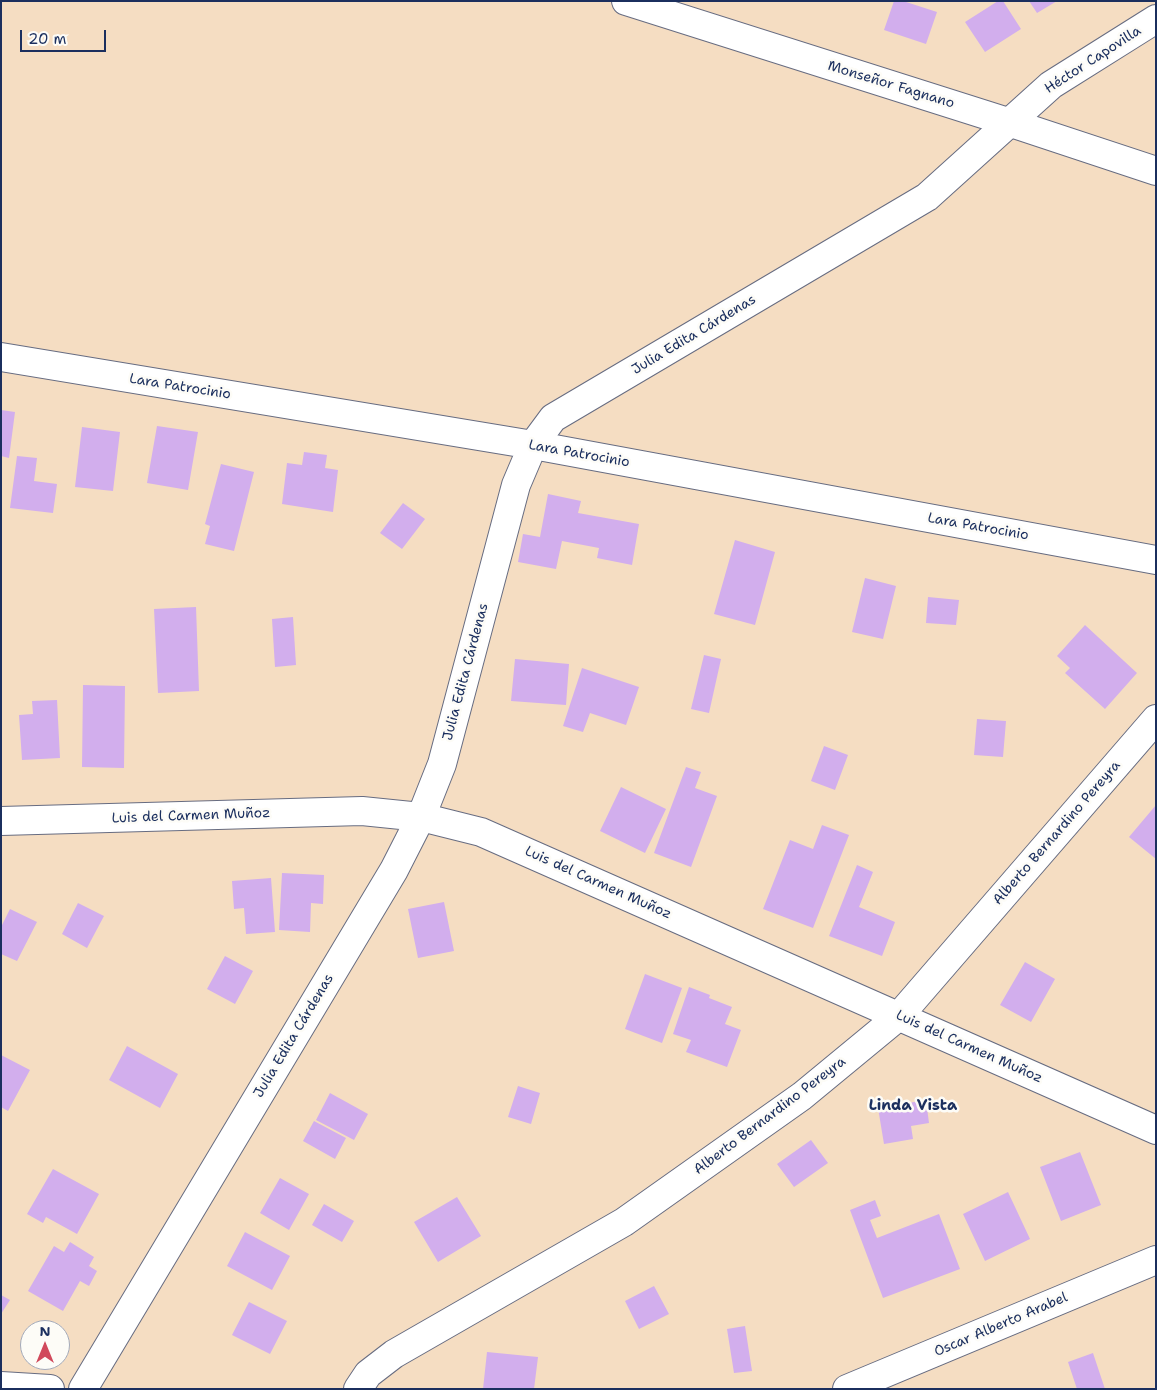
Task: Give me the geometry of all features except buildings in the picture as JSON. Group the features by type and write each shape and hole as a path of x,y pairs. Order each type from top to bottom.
{"street":[{"name":"Monseñor Fagnano","path":"626,1 1156,171"},
{"name":"Héctor Capovilla","path":"1008,122 1051,85 1156,19"},
{"name":"Julia Edita Cárdenas","path":"83,1389 388,878 421,816 442,764 516,485 533,445 553,418 927,197 1008,122"},
{"name":"Lara Patrocinio","path":"1,358 533,445 1156,560"},
{"name":"Alberto Bernardino Pereyra","path":"358,1389 368,1374 394,1354 624,1222 802,1096 899,1016 1156,719"},
{"name":"Luis del Carmen Muñoz","path":"1,821 362,811 421,816 481,832 1156,1130"},
{"name":"Oscar Alberto Arabel","path":"847,1389 1156,1260"},
{"path":"1,1386 50,1389"}],"district":[{"name":"Linda Vista","path":"913,1106"}]}
